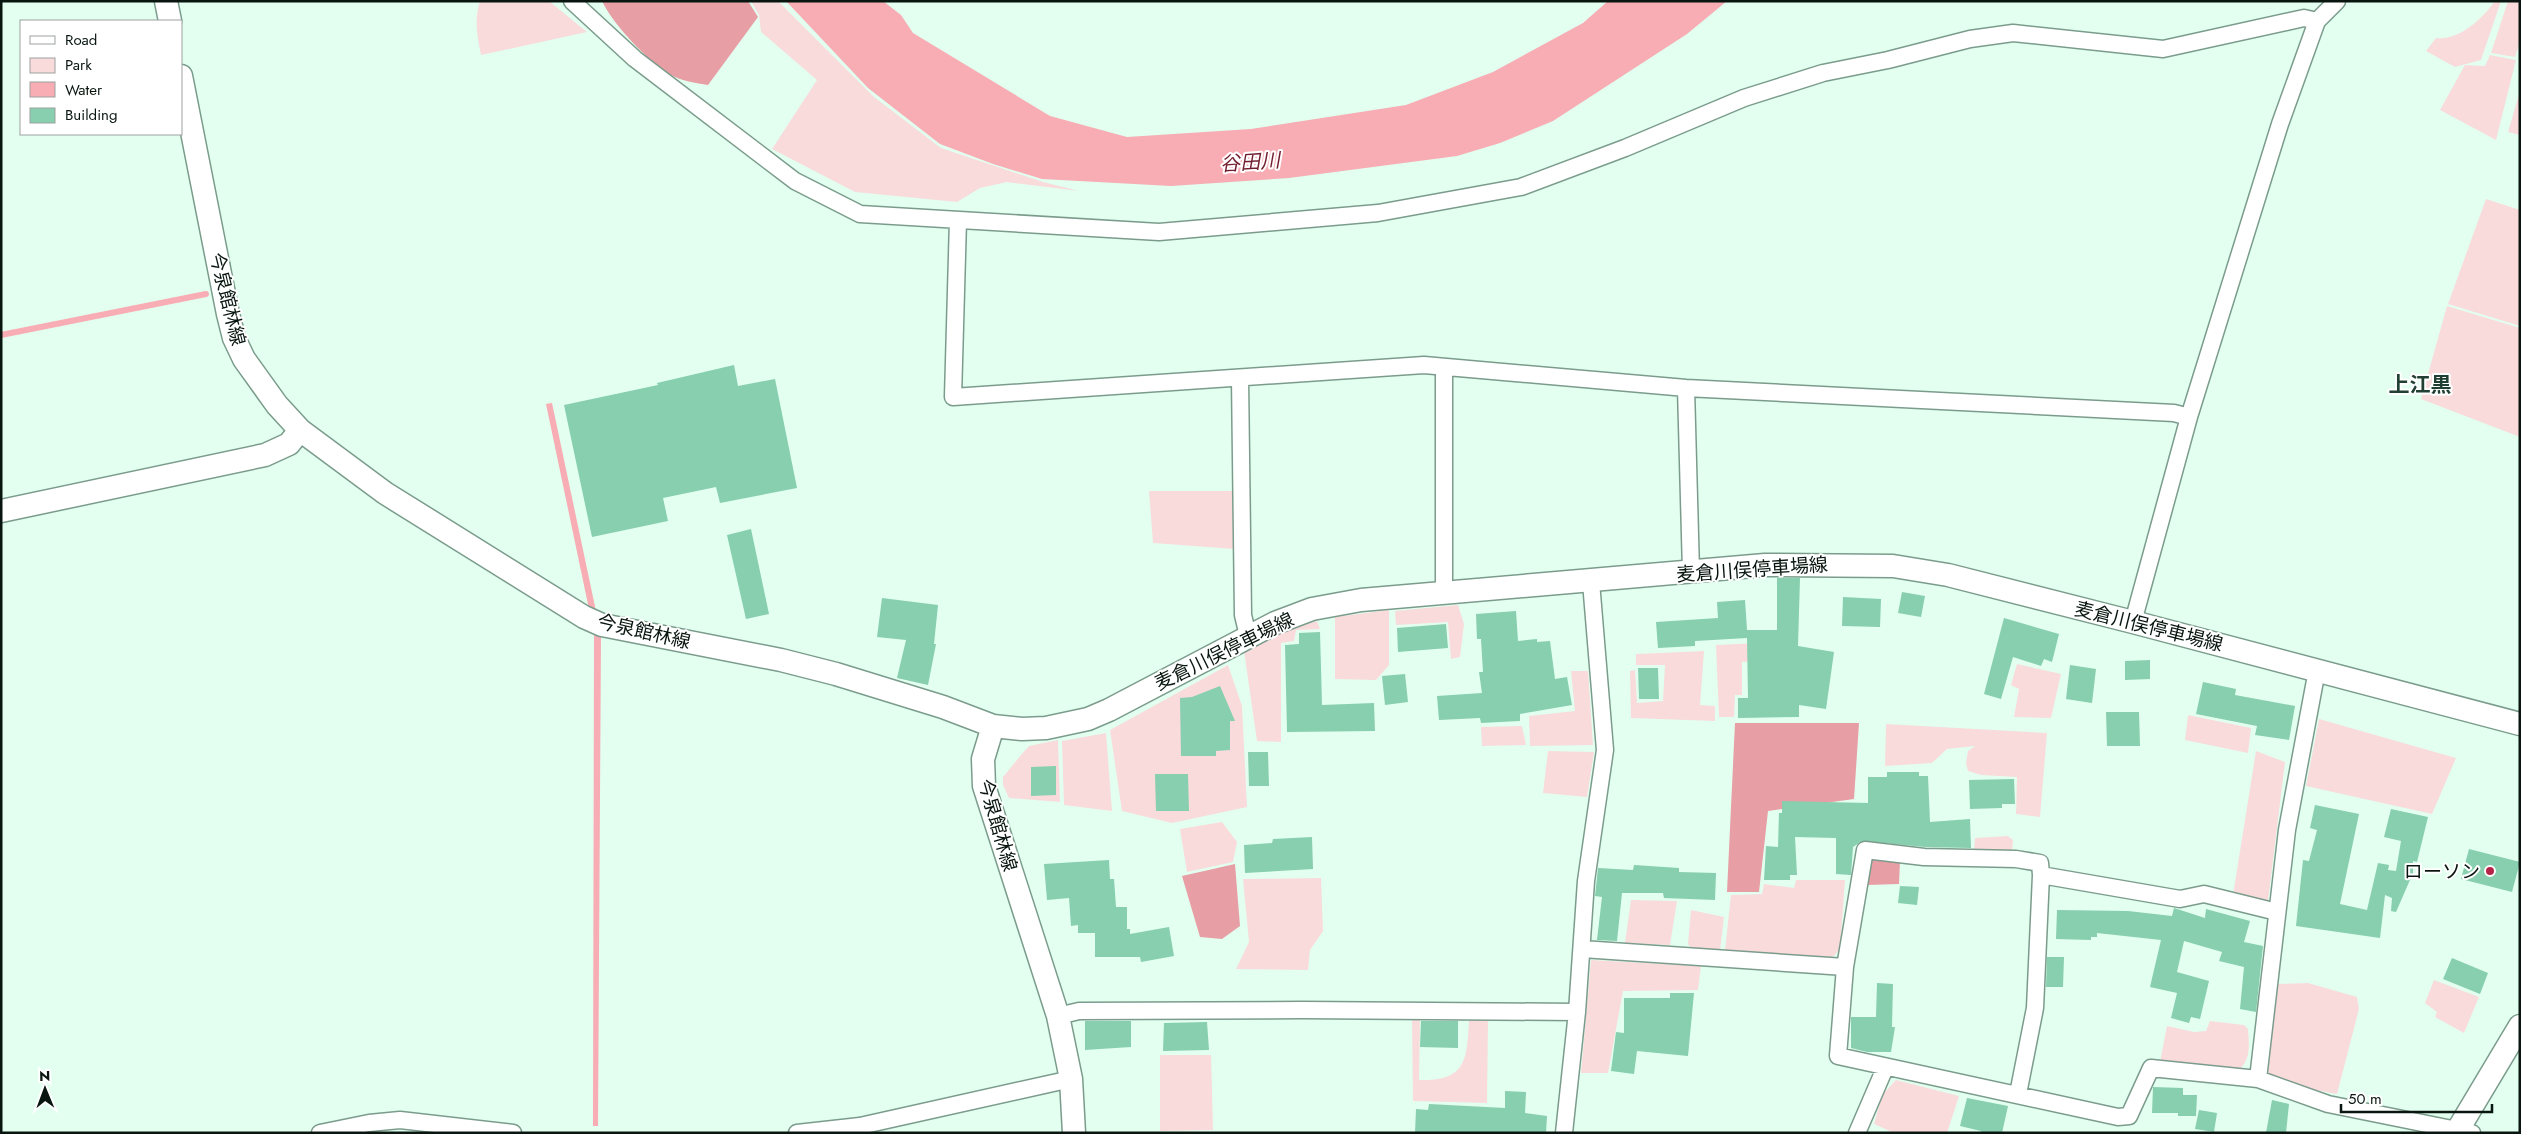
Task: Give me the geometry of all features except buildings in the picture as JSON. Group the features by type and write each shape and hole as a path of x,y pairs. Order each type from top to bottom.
{"main road":[{"path":"166,1 170,20"},
{"name":"今泉館林線","path":"182,81 234,338 258,382 300,430 385,493 562,603 602,625 781,660 943,707 992,726 983,759 984,786 1058,1016 1071,1079 1074,1133"},
{"path":"1,510 264,455 289,444 300,430"},
{"name":"麦倉川俣停車場線","path":"992,726 1022,729 1046,728 1088,719 1109,710 1248,636 1312,609 1362,600 1591,582 1765,565 1893,566 1948,575 2520,724"},
{"path":"2462,1132 2520,1026"}],"street":[{"path":"572,1 635,59 795,181 860,214 1159,232 1378,213 1521,187 1625,148 1744,98 1822,73 1888,60 1970,39 2013,33 2163,49 2304,18 2318,21"},
{"path":"2133,622 2188,416 2280,124 2318,21 2338,1"},
{"path":"958,220 953,397 1401,366 1686,388 2174,413 2188,416"},
{"path":"1444,368 1444,594"},
{"path":"1240,378 1243,615 1248,636"},
{"path":"1686,388 1690,572"},
{"path":"1564,1133 1577,1012 1586,881 1605,750 1591,582"},
{"path":"2258,1079 2287,830 2317,670"},
{"path":"2018,1094 2035,1008 2040,863 2016,859 1924,857 1865,850 1845,967 1838,1056 1885,1068 2118,1116 2129,1116 2151,1068 2258,1079 2328,1104 2462,1132"},
{"path":"2041,875 2180,899 2204,894 2277,912"},
{"path":"1582,949 1845,967"},
{"path":"1058,1016 1079,1011 1577,1012"},
{"path":"1857,1133 1885,1068"},
{"path":"797,1133 860,1126 1071,1079"},
{"path":"320,1133 368,1123 400,1120 513,1133"}],"green space":[{"path":"480,1 549,1 587,32 481,55 477,35"},
{"path":"751,1 778,1 874,97 941,148 1043,182 1079,191 1007,182 980,188 957,202 855,192 772,149 817,80 761,32 759,15"},
{"path":"2495,1 2501,1 2481,60 2455,67 2426,51 2436,38 2453,36 2469,27 2484,15"},
{"path":"2508,1 2520,1 2520,42 2515,57 2491,53"},
{"path":"2490,55 2516,60 2496,140 2440,110 2465,65 2485,66"},
{"path":"2520,91 2520,135 2508,132"},
{"path":"2486,199 2520,210 2520,326 2448,304"},
{"path":"2447,306 2520,328 2520,437 2421,399"},
{"path":"1149,491 1232,491 1234,549 1153,543"},
{"path":"1458,605 1464,624 1460,657 1451,659 1448,622 1396,625 1395,611"},
{"path":"1389,610 1389,665 1376,680 1335,679 1335,617"},
{"path":"1317,621 1320,629 1296,630 1294,641 1281,643 1281,742 1257,741 1244,651 1280,633"},
{"path":"1759,643 1759,661 1742,662 1742,695 1735,695 1734,717 1719,717 1716,645"},
{"path":"1704,651 1700,705 1715,706 1715,721 1631,718 1630,671 1635,670 1637,703 1663,701 1665,665 1636,665 1636,654"},
{"path":"2017,664 2061,674 2051,718 2014,717 2019,689 2011,685"},
{"path":"1228,665 1242,706 1247,807 1172,823 1122,811 1110,730"},
{"path":"1571,671 1588,671 1593,745 1530,746 1529,716 1575,711"},
{"path":"2188,715 2251,728 2248,753 2185,740"},
{"path":"2319,719 2456,758 2432,814 2306,786"},
{"path":"1886,724 2047,733 2040,817 2016,814 2017,777 1981,775 1968,771 1966,763 1968,751 1975,746 1947,749 1932,763 1885,766"},
{"path":"1522,726 1526,745 1482,746 1481,727"},
{"path":"1106,733 1112,811 1064,805 1062,741"},
{"path":"1058,740 1060,802 1009,798 1003,785 1003,777 1021,755 1029,746"},
{"path":"1548,751 1594,752 1587,797 1543,793"},
{"path":"2256,751 2285,762 2268,901 2233,895"},
{"path":"1222,822 1237,842 1233,862 1187,872 1180,829"},
{"path":"2008,836 2013,840 2012,852 1974,851 1975,838"},
{"path":"1321,878 1323,931 1310,950 1308,970 1236,969 1249,942 1243,879"},
{"path":"1796,880 1845,880 1840,949 1831,959 1725,950 1731,895 1762,894 1764,884 1794,888"},
{"path":"1631,900 1677,901 1670,945 1625,943"},
{"path":"1691,910 1724,917 1720,951 1691,948 1688,944"},
{"path":"1591,960 1701,966 1698,990 1623,991 1608,1073 1581,1073"},
{"path":"2434,980 2479,997 2464,1033 2435,1017 2437,1012 2425,1003"},
{"path":"2308,983 2357,997 2359,1009 2337,1094 2310,1089 2268,1073 2266,1063 2278,984"},
{"path":"1412,1017 1420,1017 1419,1080 1436,1079 1448,1076 1456,1071 1462,1065 1465,1056 1469,1020 1488,1021 1487,1103 1413,1101"},
{"path":"2210,1021 2244,1025 2248,1029 2248,1055 2241,1068 2160,1062 2167,1026 2194,1032 2206,1031"},
{"path":"1160,1055 1211,1055 1213,1130 1160,1131"},
{"path":"1896,1080 1959,1096 1947,1133 1894,1133 1874,1124 1882,1095"}],"shaded area":[{"path":"602,1 748,1 758,17 708,85 679,79 662,69 622,31"},
{"path":"1735,723 1859,723 1854,799 1768,811 1759,892 1727,892"},
{"path":"1867,858 1900,861 1899,884 1866,885"},
{"path":"1235,864 1240,926 1222,939 1200,937 1182,876"}],"water":[{"name":"谷田川","path":"786,1 883,1 901,15 913,33 1050,116 1127,137 1251,129 1406,105 1493,72 1583,23 1608,1 1727,1 1687,34 1553,121 1500,143 1457,156 1289,178 1171,186 1042,179 993,164 940,144 868,88"},
{"path":"552,403 601,635 598,1126 593,1126 594,633 546,404"}],"waterway":[{"path":"1,335 206,294"}],"place":[{"name":"ローソン","path":"2490,871"}],"district":[{"name":"上江黒","path":"2420,385"}]}
